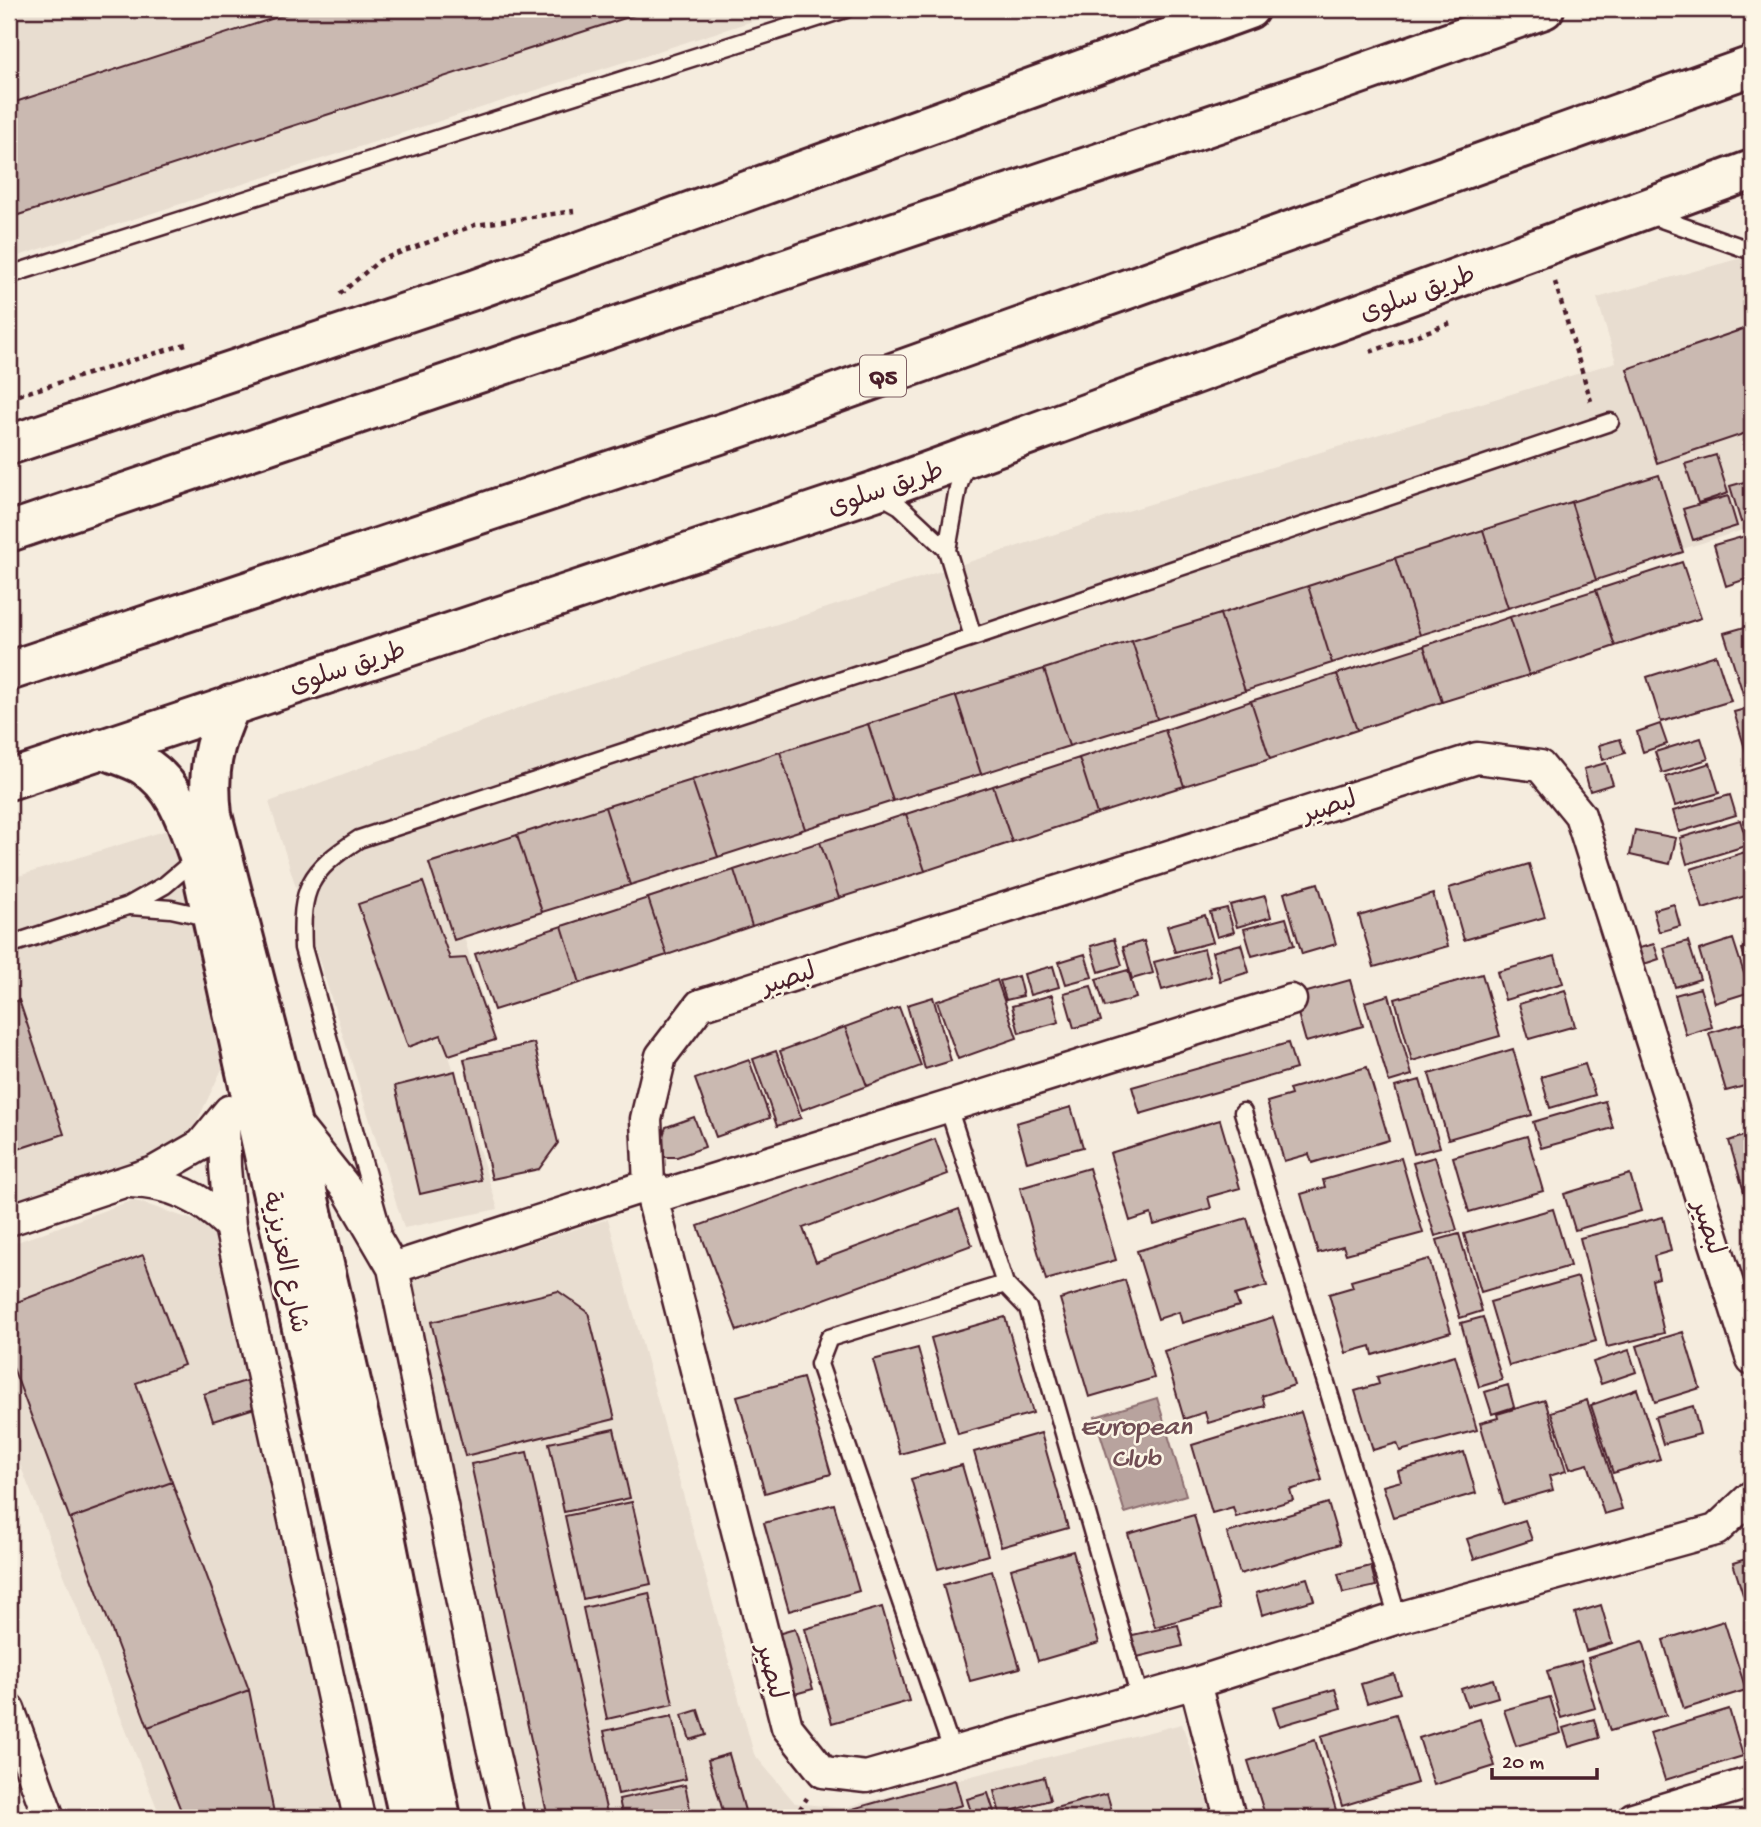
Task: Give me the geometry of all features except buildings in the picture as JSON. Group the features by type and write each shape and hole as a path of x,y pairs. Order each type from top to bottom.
{"main road":[{"path":"9,444 474,290 1250,9"},
{"path":"9,532 1544,9"},
{"name":"Q5","path":"9,671 741,427 1752,66"},
{"name":"طريق سلوى","path":"9,780 874,491 1752,170"},
{"name":"شارع العزيزية","path":"231,705 211,756 208,785 212,815 290,1117 376,1490 441,1818"},
{"name":"شارع العزيزية","path":"102,748 143,765 160,779 176,798 199,857 409,1818"}],"street":[{"name":"لبصير","path":"1752,1360 1580,815 1540,766 1477,758 701,1005 662,1056 646,1119 649,1185 787,1727 823,1772 866,1777 1195,1683 1398,1618 1716,1530 1752,1496"},
{"path":"393,1268 649,1185 666,1194 1291,1000"},
{"path":"9,1220 154,1172 181,1158 201,1145 224,1119 246,1077"},
{"name":"شارع العزيزية","path":"290,1117 347,1189 393,1268 509,1818"},
{"name":"شارع العزيزية","path":"224,1119 230,1226 359,1818"},
{"path":"126,1182 165,1185 184,1192 216,1213 230,1226"},
{"path":"1195,1683 1230,1818"},
{"path":"9,1710 48,1818"},
{"path":"1633,1818 1752,1782"}],"lane":[{"path":"9,275 846,9"},
{"path":"1638,210 1752,251"},
{"path":"393,1268 303,948 301,916 310,882 329,859 359,839 973,637 1604,423"},
{"path":"9,427 62,427"},
{"path":"968,458 958,488 947,550 973,637"},
{"path":"874,491 901,506 947,550"},
{"path":"9,945 128,906 165,885 199,857"},
{"path":"128,906 172,909 213,919"},
{"path":"948,1107 1005,1284 1028,1308 1140,1698"},
{"path":"1243,1112 1398,1618"},
{"path":"953,1752 819,1364 829,1338 1005,1284"}],"path":[{"path":"1554,279 1604,423"}],"shaded area":[{"path":"9,9 790,9 9,259"},
{"path":"1752,255 1752,527 464,937 495,1040 449,1056 498,1209 404,1228 269,802 527,705 1111,516 1616,362 1597,298"},
{"path":"177,827 208,932 222,1069 192,1132 120,1169 9,1204 9,879"},
{"path":"133,1200 217,1228 340,1818 161,1818 9,1437 9,1245"},
{"path":"608,1219 754,1754 795,1803 842,1808 1182,1724 1213,1818 522,1818 410,1280"}],"water":[{"name":"European Club","path":"1157,1398 1186,1495 1125,1513 1095,1417"}]}
